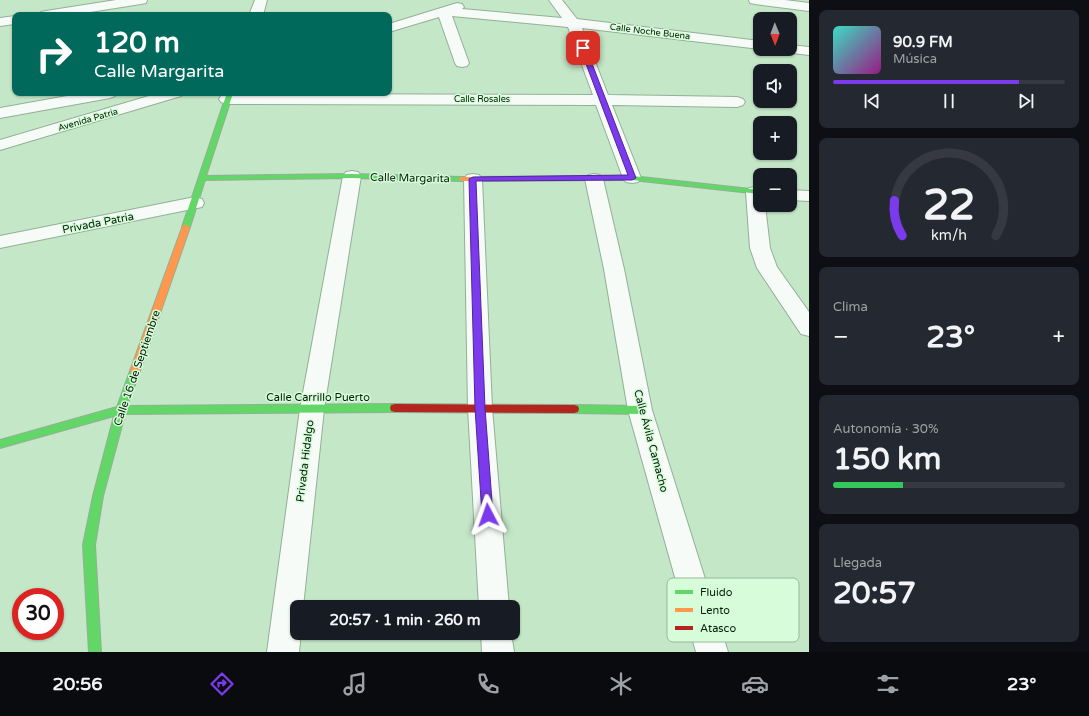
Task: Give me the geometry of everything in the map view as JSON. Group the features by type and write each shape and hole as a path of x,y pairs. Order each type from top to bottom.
{"street":[{"path":"54,12 57,0"},
{"path":"66,12 141,0"},
{"path":"257,12 261,0"},
{"path":"554,0 573,22 632,178"},
{"path":"755,0 809,7"},
{"path":"392,27 472,2"},
{"path":"444,11 462,63"},
{"name":"Calle Noche Buena","path":"444,11 573,22 753,45"},
{"path":"0,22 12,20"},
{"path":"797,50 809,52"},
{"path":"0,113 58,98 79,96"},
{"name":"Avenida Patria","path":"0,146 166,96"},
{"name":"Calle Rosales","path":"229,96 737,102"},
{"name":"Calle 16 de Septiembre","path":"95,652 89,545 98,496 121,410 204,178 229,96"},
{"name":"Calle Margarita","path":"204,178 352,176 473,179 632,178 753,191"},
{"name":"Privada Hidalgo","path":"283,652 312,409 352,176"},
{"path":"473,179 480,408 494,600"},
{"name":"Calle Ávila Camacho","path":"594,179 614,269 640,410 690,578"},
{"path":"797,195 809,196"},
{"name":"Privada Patria","path":"0,242 195,203"},
{"path":"759,212 760,248 767,268 809,328"},
{"name":"Calle Carrillo Puerto","path":"0,444 121,410 480,408 640,410"},
{"path":"497,640 498,652"},
{"name":"Calle Ávila Camacho","path":"709,642 712,652"}],"traffic: fast":[{"path":"186,227 229,96"},
{"path":"204,178 352,176 462,179"},
{"path":"615,178 632,178 753,191"},
{"path":"95,652 89,545 98,496 121,410 135,371"},
{"path":"0,444 121,410 395,408"},
{"path":"574,409 640,410"}],"traffic: slow":[{"path":"462,179 615,178"},
{"path":"135,371 186,227"}],"traffic: jam":[{"path":"395,408 574,409"}],"route":[{"path":"488,515 480,408 473,179 632,178 583,48"}]}
